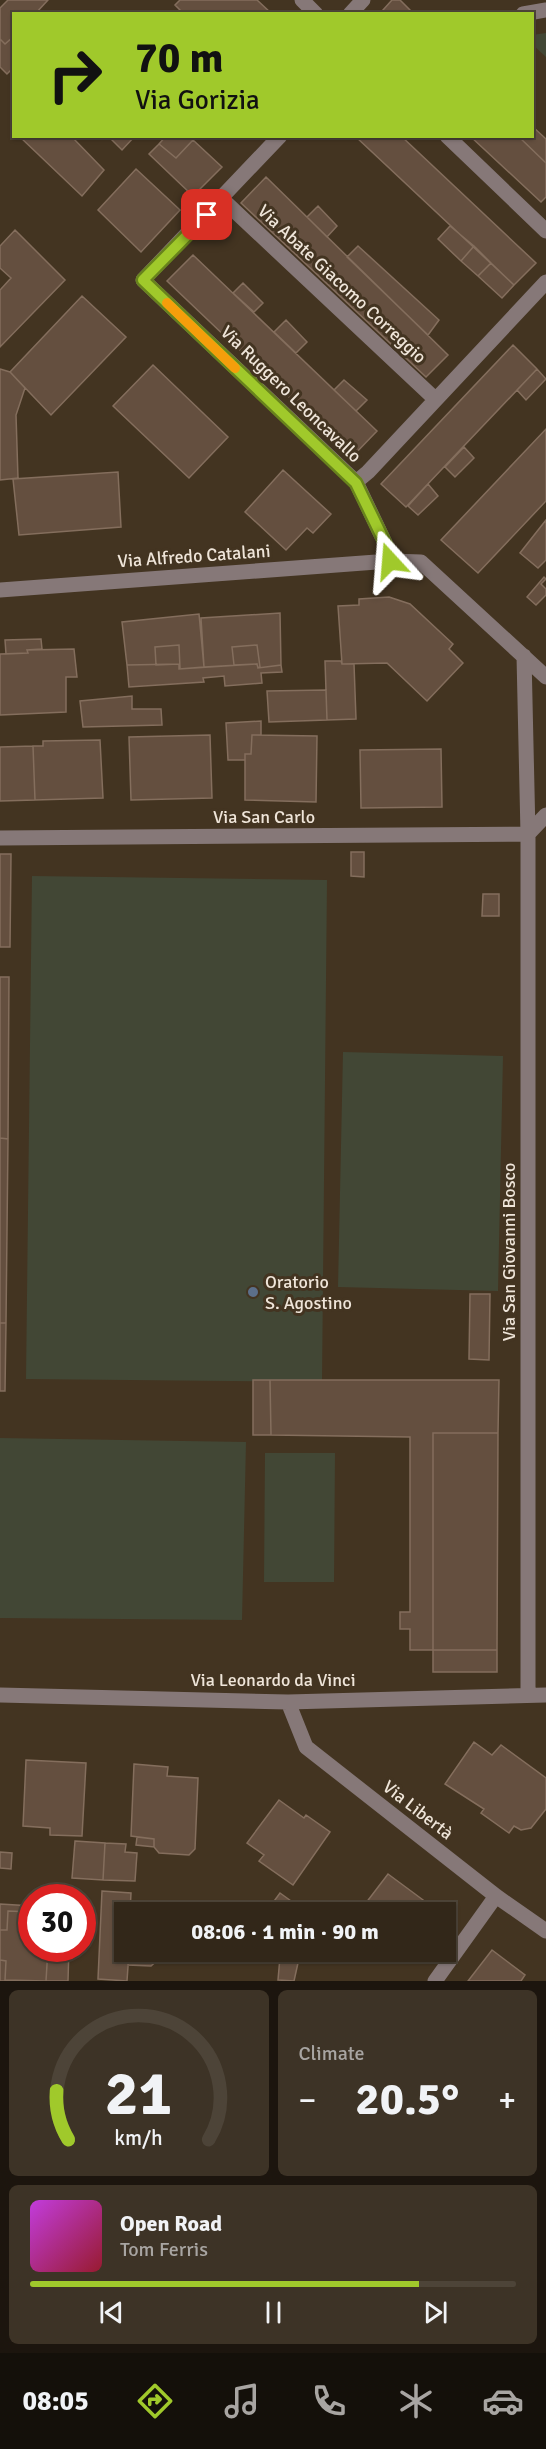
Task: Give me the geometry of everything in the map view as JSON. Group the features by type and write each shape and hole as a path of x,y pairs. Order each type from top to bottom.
{"street":[{"path":"302,0 314,12"},
{"path":"352,12 363,0"},
{"path":"222,199 278,138"},
{"path":"449,138 546,231"},
{"name":"Via Ruggero Leoncavallo","path":"222,199 143,280 356,483 387,547 390,561"},
{"name":"Via Abate Giacomo Correggio","path":"222,199 435,399"},
{"path":"356,483 369,472 546,282"},
{"path":"390,561 420,562 546,677"},
{"name":"Via Alfredo Catalani","path":"0,590 390,561"},
{"path":"524,656 528,834"},
{"path":"528,834 546,815"},
{"name":"Via San Carlo","path":"0,838 528,834"},
{"name":"Via San Giovanni Bosco","path":"528,834 528,1695"},
{"name":"Via Leonardo da Vinci","path":"0,1695 288,1702 546,1695"},
{"name":"Via Libertà","path":"288,1702 306,1747 496,1896 546,1931"},
{"path":"435,1981 496,1896"}],"green space":[{"path":"546,33 546,57 534,46 534,35"},
{"path":"32,876 327,880 322,1382 26,1379"},
{"path":"343,1052 503,1056 498,1291 338,1287"},
{"path":"0,1438 246,1442 242,1620 0,1618"},
{"path":"265,1453 335,1453 334,1582 264,1582"}],"building":[{"path":"8,0 48,0 37,12 12,12 12,38 5,44 0,39 0,8"},
{"path":"180,0 257,0 270,12 182,12 175,5"},
{"path":"392,0 400,0 412,12 385,12 383,10"},
{"path":"12,38 12,69 7,74 0,67 0,39 5,44"},
{"path":"534,128 546,139 546,163 520,138 534,138"},
{"path":"21,138 73,138 104,170 82,196"},
{"path":"110,138 133,138 122,150"},
{"path":"164,138 192,138 193,140 176,158 159,144"},
{"path":"357,138 403,138 536,263 514,285"},
{"path":"472,138 520,138 546,163 546,197 541,202"},
{"path":"193,140 222,167 193,196 149,154 159,144 176,158"},
{"path":"136,169 180,210 141,252 98,210"},
{"path":"266,177 448,355 426,377 241,203"},
{"path":"318,206 337,226 327,237 307,217"},
{"path":"450,226 474,246 461,261 438,239"},
{"path":"15,230 65,280 0,347 0,290 11,278 0,268 0,246"},
{"path":"358,246 439,320 428,335 347,257"},
{"path":"474,246 491,263 478,276 461,261"},
{"path":"193,255 377,431 352,457 167,281"},
{"path":"491,263 514,285 502,298 478,276"},
{"path":"243,283 263,303 254,312 233,293"},
{"path":"82,296 126,337 51,415 10,372"},
{"path":"286,320 307,342 296,353 274,332"},
{"path":"513,345 537,369 406,507 381,484"},
{"path":"153,365 228,437 189,478 113,406"},
{"path":"0,369 10,372 25,388 16,415 18,478 0,480"},
{"path":"537,369 546,379 526,400 517,390"},
{"path":"344,380 367,400 356,411 334,390"},
{"path":"546,429 546,501 478,573 441,540"},
{"path":"464,447 474,458 455,477 445,467"},
{"path":"283,470 331,514 313,533 307,528 286,550 245,512"},
{"path":"118,472 121,527 19,535 13,479"},
{"path":"428,484 438,496 418,515 408,506"},
{"path":"546,520 546,560 538,568 520,553"},
{"path":"544,577 546,579 541,584 546,589 546,595 536,605 527,597"},
{"path":"389,597 410,604 453,644 449,649 463,663 427,701 387,663 342,664 338,606 359,605 359,599"},
{"path":"280,613 281,665 258,668 257,664 204,667 201,618"},
{"path":"199,614 204,667 179,669 179,664 127,665 122,622"},
{"path":"41,639 42,649 27,650 28,653 6,654 5,640"},
{"path":"179,645 180,668 179,664 156,665 155,647"},
{"path":"257,645 260,667 258,668 257,664 234,665 232,647"},
{"path":"74,649 77,677 66,677 66,712 0,715 0,654 28,653 27,650"},
{"path":"325,661 354,664 356,719 327,720"},
{"path":"179,664 179,669 257,664 258,668 281,665 282,672 261,673 262,683 225,686 224,676 203,678 204,682 129,687 127,665"},
{"path":"326,690 327,720 269,722 267,691"},
{"path":"132,696 132,709 161,709 162,725 83,727 80,701"},
{"path":"261,721 261,735 252,735 251,754 245,754 245,760 228,760 226,723"},
{"path":"210,735 212,798 131,800 129,737"},
{"path":"252,735 317,736 316,802 245,800 245,754 251,754"},
{"path":"100,740 103,798 35,800 33,746 43,746 43,741"},
{"path":"33,746 35,800 0,801 0,747"},
{"path":"441,749 442,807 361,808 360,750"},
{"path":"351,852 364,852 364,877 351,876"},
{"path":"0,854 11,854 10,947 0,947"},
{"path":"483,894 499,894 499,916 482,916"},
{"path":"0,977 9,977 8,1139 0,1138"},
{"path":"0,1138 8,1139 6,1323 0,1323"},
{"path":"470,1294 490,1294 489,1360 469,1359"},
{"path":"0,1323 6,1323 5,1391 0,1391"},
{"path":"253,1380 270,1380 271,1435 253,1435"},
{"path":"270,1380 499,1380 498,1433 433,1433 433,1650 410,1650 410,1629 400,1629 400,1612 410,1612 410,1437 271,1435"},
{"path":"433,1433 498,1433 497,1650 433,1650"},
{"path":"433,1650 497,1650 497,1672 433,1672"},
{"path":"474,1742 492,1755 501,1745 546,1778 546,1809 531,1828 521,1830 514,1826 509,1833 481,1813 484,1809 445,1784"},
{"path":"26,1760 86,1763 82,1836 50,1835 50,1828 23,1826"},
{"path":"134,1764 168,1767 167,1776 198,1778 195,1849 189,1855 159,1853 154,1847 154,1839 131,1836"},
{"path":"279,1800 304,1818 306,1815 330,1832 293,1885 259,1861 264,1855 247,1843"},
{"path":"137,1837 154,1839 154,1847 136,1845"},
{"path":"75,1841 105,1843 103,1880 72,1878"},
{"path":"105,1843 126,1844 125,1852 137,1853 135,1881 103,1880"},
{"path":"0,1852 12,1853 11,1869 0,1868"},
{"path":"388,1874 426,1902 367,1902"},
{"path":"102,1891 131,1893 131,1902 114,1902 114,1962 128,1962 127,1981 98,1979"},
{"path":"280,1893 292,1902 273,1902"},
{"path":"0,1904 18,1905 18,1962 69,1962 68,1981 0,1981"},
{"path":"8,1911 18,1911 18,1962 47,1962 46,1981 5,1980 6,1961 0,1960 0,1930 7,1930"},
{"path":"492,1950 525,1975 521,1981 468,1981"},
{"path":"128,1962 156,1962 151,1966 128,1965"},
{"path":"280,1962 298,1963 294,1981 278,1980"}],"slow traffic":[{"path":"167,303 235,368"}],"place":[{"name":"Oratorio S. Agostino","path":"253,1292"}],"route":[{"path":"207,215 143,280 356,483 387,547 390,561"}]}
